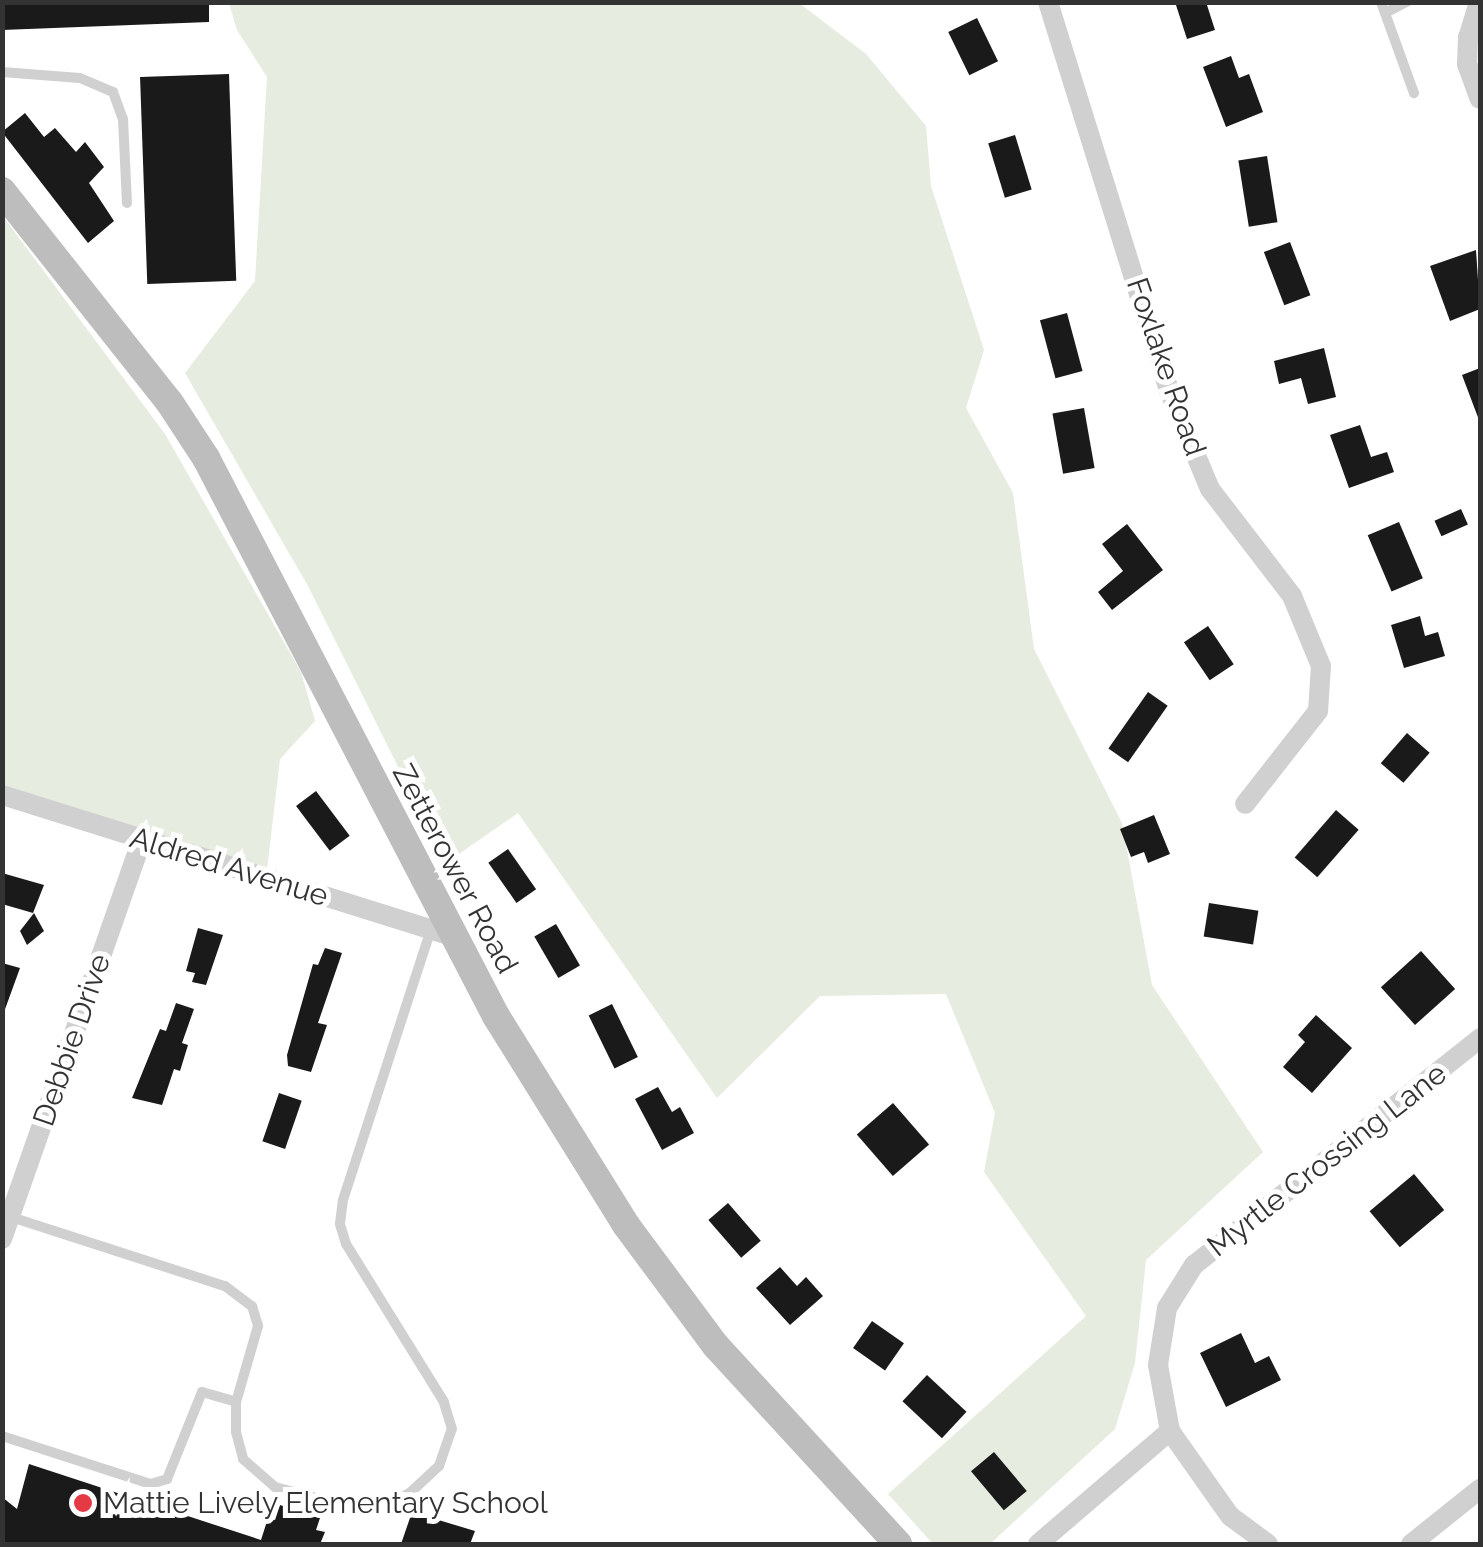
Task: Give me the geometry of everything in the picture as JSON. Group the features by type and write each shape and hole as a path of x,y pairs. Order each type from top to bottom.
{"street":[{"name":"Foxlake Road","path":"1048,2 1168,390 1210,489 1292,596 1320,666 1318,711 1246,804"},
{"path":"1474,4 1467,64 1480,99"},
{"name":"Zetterower Road","path":"2,191 170,402 206,458 443,933 654,1268 716,1346 898,1544"},
{"name":"Aldred Avenue","path":"2,795 443,933"},
{"name":"Debbie Drive","path":"2,1238 140,841"},
{"name":"Myrtle Crossing Lane","path":"1268,1544 1230,1516 1170,1431 1158,1365 1166,1308 1194,1265 1480,1038"},
{"path":"1038,1544 1170,1431"},
{"path":"1411,1544 1480,1488"}],"lane":[{"path":"1407,2 1382,8 1414,93"},
{"path":"2,72 80,78 113,92 123,119 127,203"},
{"path":"7,1215 225,1286 252,1306 258,1326 236,1402 242,1459 276,1487 354,1508 390,1505 439,1466 452,1429 444,1402 346,1244 340,1224 343,1200 443,933"},
{"path":"2,1436 150,1484 168,1479 202,1392 236,1402"}],"shaded area":[{"path":"229,3 799,3 866,54 926,126 931,186 984,350 966,408 1013,493 1034,649 1122,823 1152,985 1263,1152 1146,1260 1135,1363 1115,1429 990,1544 933,1544 888,1494 1086,1316 984,1172 995,1113 946,994 820,996 717,1098 518,813 446,863 308,586 185,373 255,281 267,77 237,30"},
{"path":"2,215 165,434 301,672 315,721 280,759 267,870 3,785"}],"building":[{"path":"2,2 209,2 209,22 2,30"},
{"path":"1175,2 1206,2 1215,30 1187,39"},
{"path":"977,18 998,61 969,75 948,32"},
{"path":"1231,56 1239,78 1249,74 1263,112 1226,127 1203,67"},
{"path":"229,74 236,281 147,284 140,77"},
{"path":"25,113 44,137 55,128 76,152 85,142 104,167 89,183 114,221 88,243 2,132"},
{"path":"1015,135 1032,190 1005,198 988,143"},
{"path":"1267,156 1277,222 1249,227 1238,161"},
{"path":"1290,242 1310,295 1284,305 1264,252"},
{"path":"1476,250 1480,309 1450,321 1430,266"},
{"path":"1067,313 1083,371 1055,378 1040,320"},
{"path":"1324,348 1336,397 1308,404 1301,378 1279,384 1274,361"},
{"path":"1480,368 1480,420 1479,420 1462,375"},
{"path":"1084,408 1095,468 1063,474 1052,414"},
{"path":"1360,425 1371,457 1387,452 1394,472 1349,488 1330,435"},
{"path":"1461,509 1468,525 1441,536 1435,521"},
{"path":"1399,522 1423,578 1392,591 1368,535"},
{"path":"1127,524 1163,570 1112,610 1098,592 1123,571 1102,544"},
{"path":"1420,616 1425,636 1438,632 1445,656 1404,668 1391,625"},
{"path":"1208,626 1234,664 1210,680 1184,642"},
{"path":"1148,692 1168,706 1128,762 1108,749"},
{"path":"1407,733 1430,753 1403,783 1381,763"},
{"path":"316,791 350,836 330,851 296,806"},
{"path":"1336,810 1359,830 1317,877 1295,858"},
{"path":"1154,815 1170,854 1148,863 1144,852 1131,857 1120,829"},
{"path":"508,849 536,889 516,903 488,863"},
{"path":"2,873 44,885 33,913 2,904"},
{"path":"1209,903 1258,911 1253,944 1204,937"},
{"path":"34,913 44,931 27,945 20,931"},
{"path":"556,924 580,966 558,978 534,936"},
{"path":"198,928 223,935 206,985 192,982 195,973 186,971"},
{"path":"325,948 342,953 318,1023 327,1025 311,1072 288,1066 287,1055 313,964 318,965"},
{"path":"1421,951 1455,989 1415,1025 1381,987"},
{"path":"2,963 20,968 4,1012 2,1012"},
{"path":"176,1003 194,1009 182,1043 188,1045 180,1071 174,1069 162,1105 132,1098 160,1029 166,1031"},
{"path":"612,1004 638,1057 614,1068 589,1015"},
{"path":"1316,1015 1352,1048 1312,1093 1283,1067 1305,1042 1298,1035"},
{"path":"658,1087 672,1112 680,1107 694,1133 662,1150 635,1099"},
{"path":"279,1093 302,1101 285,1149 262,1141"},
{"path":"893,1103 929,1145 893,1176 857,1134"},
{"path":"1414,1174 1444,1210 1400,1247 1370,1211"},
{"path":"728,1203 761,1241 741,1258 708,1220"},
{"path":"780,1267 797,1286 806,1277 823,1296 790,1325 756,1288"},
{"path":"872,1321 904,1343 885,1370 853,1348"},
{"path":"1241,1333 1255,1363 1269,1356 1281,1380 1226,1407 1200,1353"},
{"path":"927,1375 966,1412 942,1438 902,1401"},
{"path":"994,1452 1027,1491 1004,1510 971,1471"},
{"name":"Mattie Lively Elementary School","path":"29,1464 261,1540 268,1518 275,1520 280,1505 320,1518 316,1530 325,1532 320,1544 2,1544 2,1497 17,1509"},
{"name":"Mattie Lively Elementary School","path":"412,1512 475,1531 470,1544 401,1544"}],"place":[{"name":"Mattie Lively Elementary School","path":"83,1503"}]}
